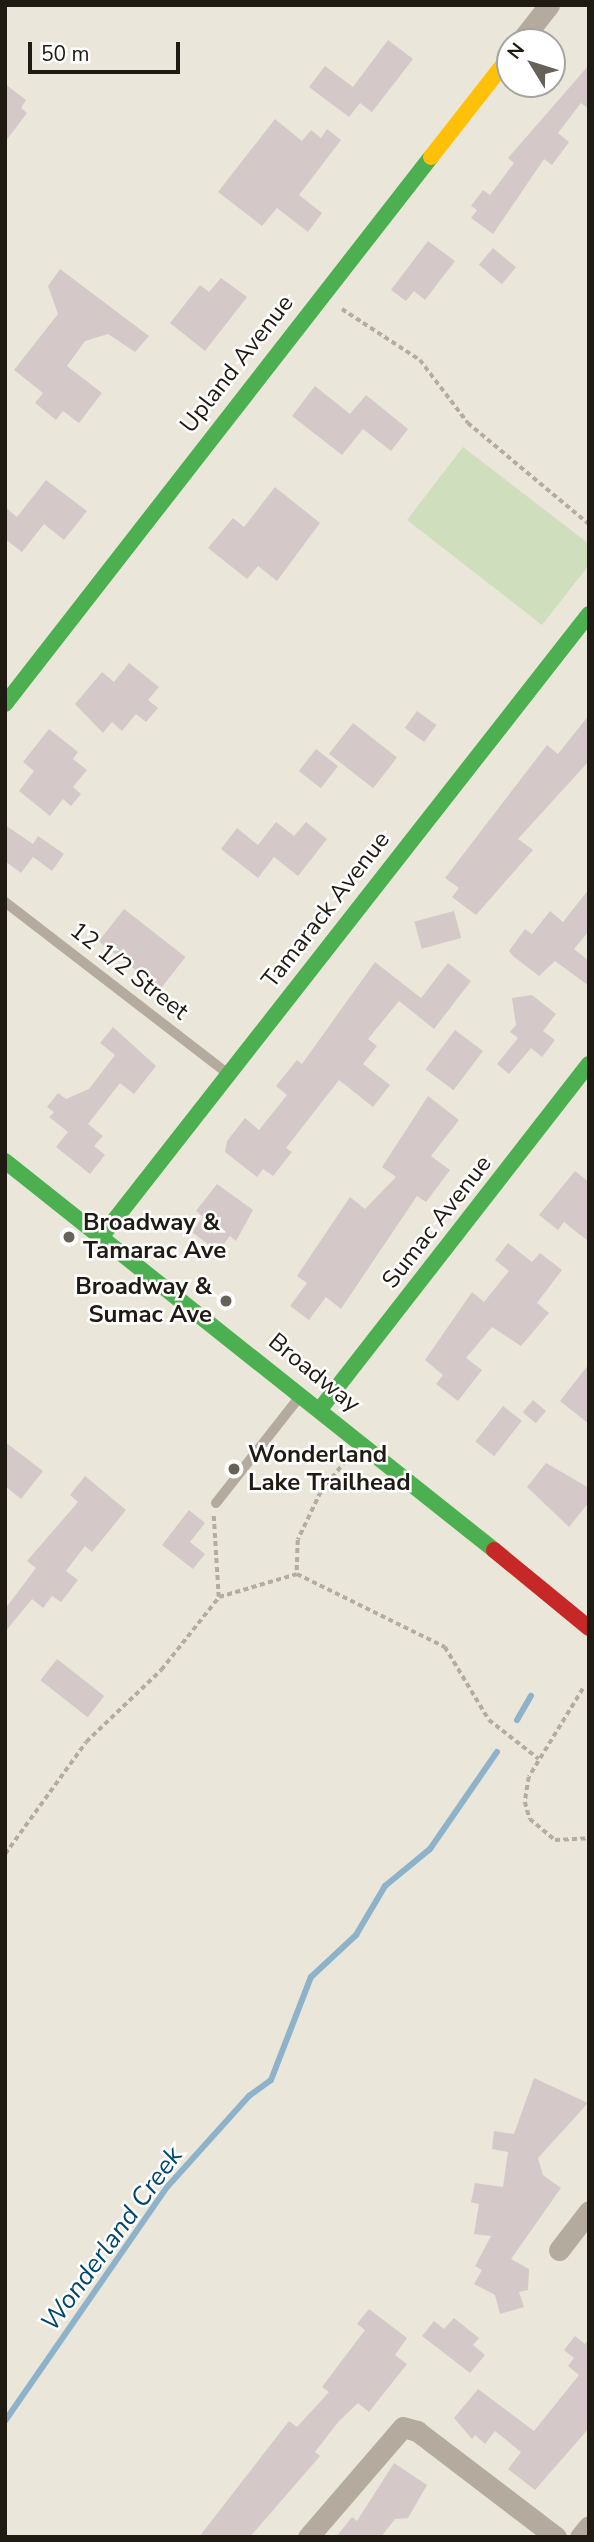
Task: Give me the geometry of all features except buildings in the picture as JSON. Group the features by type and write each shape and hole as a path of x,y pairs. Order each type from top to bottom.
{"street":[{"path":"531,28 549,5"},
{"name":"Upland Avenue","path":"5,704 496,73"},
{"name":"Tamarack Avenue","path":"102,1236 589,614"},
{"name":"Sumac Avenue","path":"321,1408 589,1064"},
{"name":"Broadway","path":"5,1161 303,1392 589,1628"},
{"path":"559,2250 589,2211"},
{"path":"308,2537 403,2427 417,2431 555,2537"},
{"path":"580,2537 589,2526"}],"lane":[{"name":"12 1/2 Street","path":"5,902 228,1074"},
{"path":"216,1503 303,1392"}],"path":[{"path":"324,296 420,360 468,423 589,524"},
{"path":"297,1574 298,1541 311,1509 364,1442"},
{"path":"216,1503 211,1527 219,1597"},
{"path":"5,1854 86,1742 161,1670 219,1597 297,1574 445,1647 489,1720 539,1759"},
{"path":"583,1689 539,1759 526,1789 530,1819 555,1840 589,1838"}],"green space":[{"path":"463,447 589,544 589,565 542,625 407,520"}],"waterway":[{"name":"Wonderland Creek","path":"517,1720 531,1696"},
{"name":"Wonderland Creek","path":"5,2421 168,2186 249,2096 271,2080 311,1977 356,1935 385,1886 430,1849 497,1752"}],"traffic: fast":[{"path":"5,704 431,157"},
{"path":"102,1236 589,614"},
{"path":"321,1408 589,1064"},
{"path":"5,1161 494,1550"}],"traffic: slow":[{"path":"431,157 496,74"}],"traffic: jam":[{"path":"494,1550 589,1628"}],"place":[{"name":"Broadway & Tamarac Ave","path":"69,1237"},
{"name":"Broadway & Sumac Ave","path":"226,1301"},
{"name":"Wonderland Lake Trailhead","path":"234,1469"}]}
